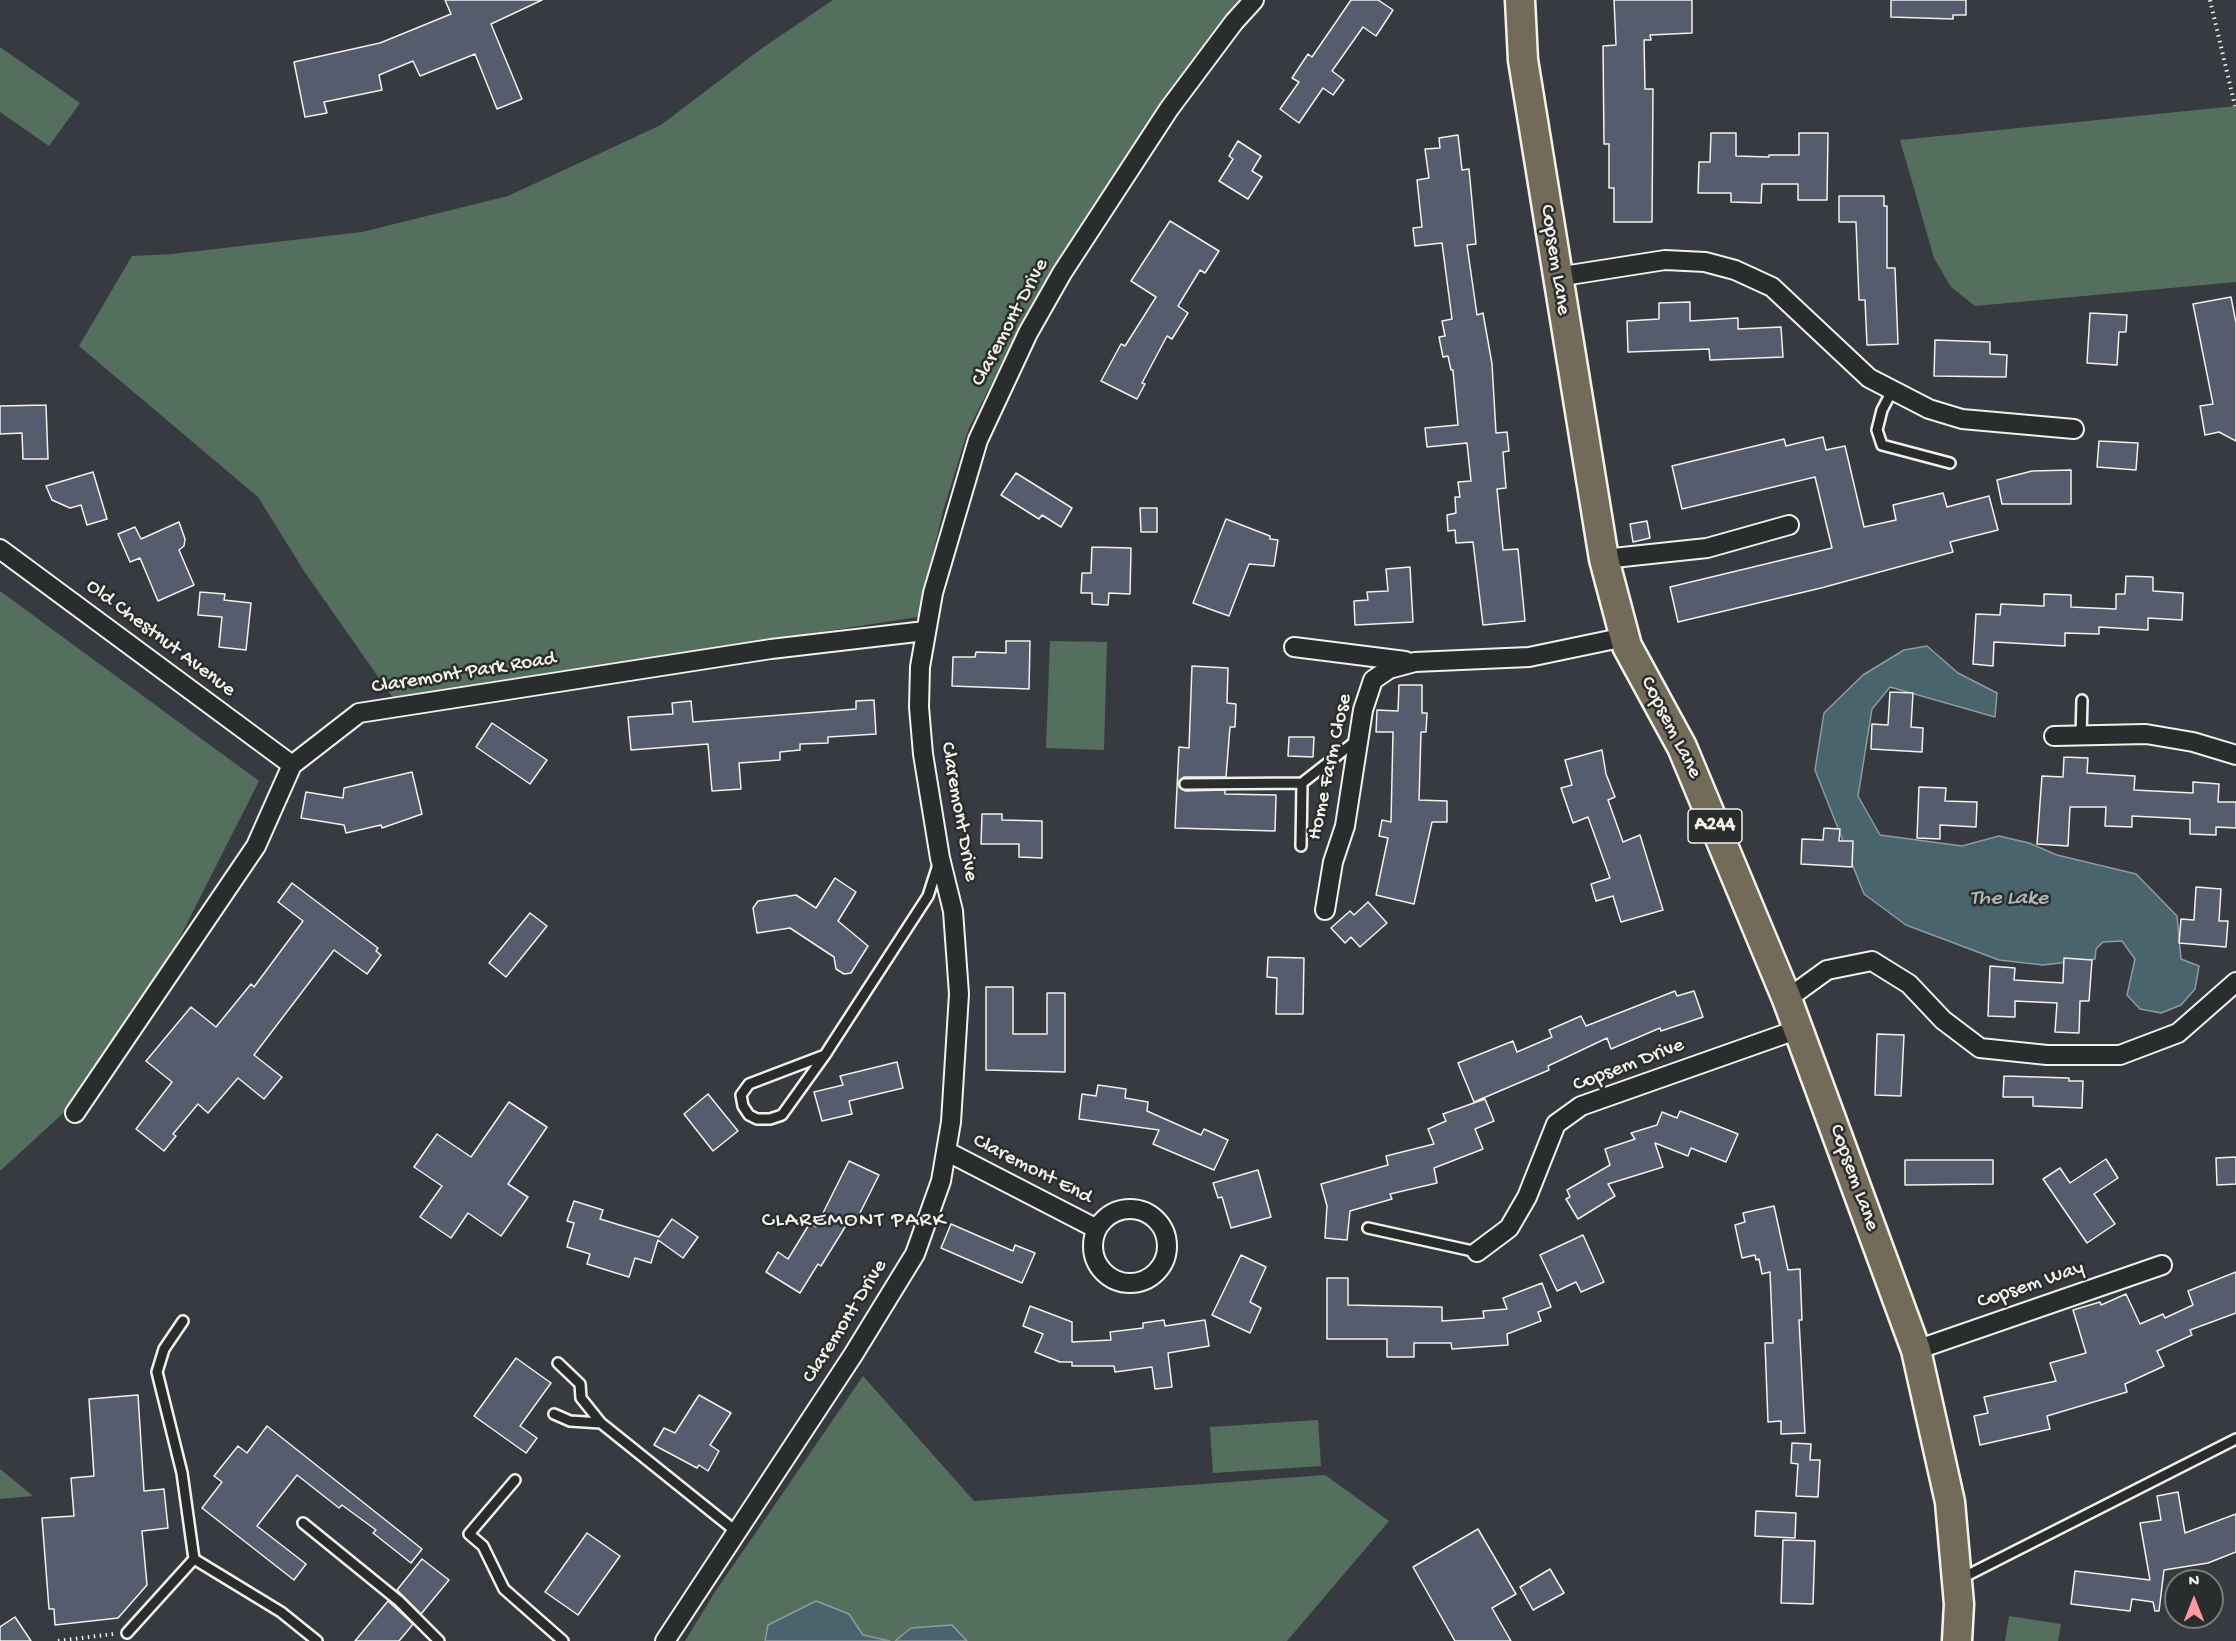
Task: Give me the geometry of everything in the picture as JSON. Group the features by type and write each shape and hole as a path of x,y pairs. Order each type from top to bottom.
{"main road":[{"name":"Copsem Lane","path":"1520,0 1523,60 1557,277 1604,559 1625,638 1682,747 1787,999 1916,1350 1950,1502 1959,1604 1957,1641"}],"street":[{"name":"Claremont Drive","path":"665,1641 738,1533 915,1254 941,1181 951,1122 959,994 953,911 940,858 923,754 919,707 925,632 944,552 978,440 1028,333 1062,273 1168,109 1234,22 1254,0"},
{"path":"1557,277 1665,261 1705,262 1735,270 1772,287 1869,378 1929,409 1962,419 2074,429"},
{"path":"1604,559 1707,548 1789,525"},
{"name":"Old Chestnut Avenue","path":"0,549 292,765"},
{"name":"Claremont Park Road","path":"75,1113 256,846 292,765 359,713 771,649 925,632"},
{"name":"Home Farm Close","path":"1294,647 1416,662 1529,657 1625,638"},
{"name":"Home Farm Close","path":"1325,910 1333,862 1344,826 1363,710 1373,680 1389,669 1416,662"},
{"path":"2054,736 2146,735 2193,742 2236,755"},
{"path":"1787,999 1827,970 1872,961 1909,984 1943,1020 1980,1048 2047,1055 2120,1055 2178,1033 2236,982"},
{"name":"Copsem Drive","path":"1477,1252 1509,1228 1527,1197 1556,1124 1581,1106 1798,1029"},
{"name":"Claremont End","path":"946,1151 1097,1229"},
{"name":"Claremont End","path":"1122,1210 1145,1212 1158,1221 1164,1231 1167,1242 1162,1265 1148,1278 1137,1282 1115,1280 1102,1269 1094,1253 1097,1229 1106,1218 1122,1210"},
{"name":"Copsem Way","path":"1916,1350 2162,1265"}],"lane":[{"path":"1892,391 1882,410 1877,430 1882,445 1950,463"},
{"path":"2081,736 2082,700"},
{"path":"1185,783 1302,783 1359,739"},
{"path":"1301,846 1302,783"},
{"path":"825,1055 749,1084 741,1095 743,1107 749,1115 757,1119 770,1119 782,1115 825,1055 928,896 940,858"},
{"path":"1368,1228 1477,1252"},
{"path":"127,1634 194,1559 182,1473 157,1372 164,1349 183,1321"},
{"path":"558,1363 580,1384 581,1398 601,1423 738,1533"},
{"path":"554,1414 570,1421 601,1423"},
{"path":"1957,1581 2236,1439"},
{"path":"515,1480 469,1534 483,1546 504,1589 563,1641"},
{"path":"303,1523 399,1601 439,1641"},
{"path":"194,1559 281,1612 317,1641"}],"path":[{"path":"2210,0 2235,106"},
{"path":"58,1641 127,1634"}],"green space":[{"path":"833,0 1240,0 1174,86 1085,218 1021,325 968,430 943,511 918,617 393,698 304,571 258,497 79,346 132,256 172,254 362,232 508,196 661,125 761,49"},
{"path":"0,47 80,103 49,146 0,112"},
{"path":"2236,106 2236,282 1975,306 1951,287 1934,258 1900,140"},
{"path":"0,591 259,781 176,945 71,1106 0,1171"},
{"path":"1050,641 1107,642 1104,750 1046,748"},
{"path":"863,1376 974,1501 1325,1475 1389,1521 1287,1641 685,1641 715,1592"},
{"path":"1318,1420 1321,1466 1213,1473 1210,1427"},
{"path":"0,1469 33,1496 0,1499"},
{"path":"2009,1616 2061,1624 2058,1641 2005,1641"}],"water":[{"name":"The Lake","path":"1927,646 1958,673 1997,693 1995,717 1890,687 1872,709 1858,796 1880,835 1962,846 1999,836 2029,843 2057,855 2136,874 2177,916 2181,959 2199,966 2195,989 2181,1005 2161,1013 2140,1009 2127,995 2135,959 2122,941 2103,942 2096,949 2095,959 2043,965 1999,960 1906,925 1864,894 1815,770 1824,713 1863,675 1904,650"},
{"path":"816,1601 849,1614 863,1635 890,1641 765,1641 768,1625"},
{"path":"952,1625 967,1641 895,1641 911,1628"}],"building":[{"path":"445,0 542,0 491,24 522,99 497,109 475,54 420,76 413,61 379,75 382,90 324,102 327,113 305,117 294,62 380,43 451,14"},
{"path":"1351,0 1378,0 1393,10 1376,36 1363,27 1332,71 1344,80 1333,95 1323,88 1299,123 1280,109 1299,82 1292,78 1308,54 1312,57"},
{"path":"1614,0 1692,0 1692,33 1650,35 1651,40 1644,40 1645,89 1653,89 1652,222 1614,222 1614,188 1609,188 1609,144 1604,144 1603,46 1616,45"},
{"path":"1891,0 1966,0 1966,15 1953,15 1953,19 1891,17"},
{"path":"1711,133 1736,133 1736,156 1769,157 1769,155 1799,155 1799,133 1828,133 1827,200 1798,200 1798,184 1762,184 1761,203 1731,202 1731,193 1698,193 1699,162 1710,162"},
{"path":"1458,135 1462,170 1469,169 1476,244 1467,245 1477,315 1483,313 1492,364 1496,433 1507,432 1509,451 1503,452 1506,488 1497,489 1503,550 1518,549 1525,621 1483,625 1473,542 1456,543 1455,530 1448,531 1447,515 1456,513 1455,497 1460,497 1458,482 1471,481 1467,443 1427,447 1425,428 1458,425 1453,370 1451,370 1448,356 1443,357 1439,337 1445,336 1442,321 1452,319 1442,243 1415,246 1413,228 1422,227 1417,180 1429,178 1425,149 1440,148 1439,138"},
{"path":"1238,141 1261,156 1252,171 1262,177 1248,199 1219,181 1233,159 1229,156"},
{"path":"1839,196 1884,196 1884,206 1887,206 1887,268 1895,268 1898,344 1867,345 1865,300 1859,300 1856,222 1839,222"},
{"path":"1170,221 1219,251 1205,273 1200,270 1178,306 1188,313 1172,339 1167,336 1142,383 1145,384 1137,399 1101,381 1121,344 1125,346 1156,297 1131,281"},
{"path":"2231,297 2236,323 2236,441 2219,432 2205,435 2200,406 2213,404 2193,304"},
{"path":"1690,302 1690,321 1738,318 1738,329 1781,327 1783,357 1710,360 1709,349 1628,352 1627,321 1659,319 1659,303"},
{"path":"2090,313 2127,315 2126,332 2119,332 2117,365 2087,363"},
{"path":"1935,340 1990,342 1990,354 2007,355 2006,377 1934,376"},
{"path":"46,405 48,459 23,459 22,433 0,434 0,406"},
{"path":"1823,437 1826,450 1845,446 1864,527 1896,520 1893,505 1943,493 1947,507 1989,496 1998,530 1950,542 1953,552 1821,588 1678,622 1670,587 1832,548 1815,477 1682,509 1672,466 1784,439 1786,446"},
{"path":"2099,441 2138,443 2136,470 2097,467"},
{"path":"2071,470 2071,504 2002,504 1997,480 2032,471"},
{"path":"93,472 107,519 87,525 81,505 70,508 52,500 46,486"},
{"path":"1016,473 1072,508 1061,527 1042,515 1039,519 1001,495"},
{"path":"1140,508 1157,508 1157,532 1141,532"},
{"path":"1226,519 1270,536 1270,539 1278,540 1274,566 1249,564 1229,616 1193,603"},
{"path":"1647,521 1650,538 1633,542 1630,524"},
{"path":"179,522 185,539 184,546 179,550 194,585 158,601 140,558 130,562 118,534 135,527 141,539"},
{"path":"1092,547 1131,548 1130,594 1109,593 1108,605 1092,604 1092,593 1081,593 1082,573 1091,573"},
{"path":"1410,567 1413,622 1355,625 1354,601 1368,600 1367,592 1388,591 1386,569"},
{"path":"2126,576 2153,577 2153,591 2183,593 2182,620 2148,618 2148,630 2099,627 2099,634 2065,633 2065,646 1994,642 1993,666 1973,664 1976,614 2000,615 2001,604 2044,606 2044,594 2071,595 2071,607 2116,609 2116,594 2125,594"},
{"path":"200,592 225,594 224,600 251,603 246,650 219,647 222,617 198,615"},
{"path":"1006,641 1030,641 1029,689 952,686 953,657 975,657 976,652 1006,653"},
{"path":"1192,666 1228,668 1227,703 1236,704 1235,727 1230,727 1226,777 1184,777 1179,781 1179,787 1185,791 1225,790 1225,794 1276,795 1275,831 1175,828 1179,747 1189,748"},
{"path":"1399,685 1422,685 1422,713 1427,713 1426,732 1421,732 1419,800 1447,801 1447,822 1432,822 1414,904 1376,895 1388,838 1379,836 1382,820 1391,822 1393,732 1376,732 1377,710 1398,711"},
{"path":"1890,692 1913,693 1911,727 1923,728 1922,752 1871,749 1872,724 1888,725"},
{"path":"874,700 876,734 828,737 828,743 800,744 800,750 780,752 780,760 739,763 741,789 712,791 708,744 631,750 628,717 673,714 672,703 691,701 693,722 856,709 856,701"},
{"path":"492,723 547,760 530,784 476,747"},
{"path":"1289,737 1314,737 1313,757 1288,756"},
{"path":"1602,750 1606,774 1615,797 1608,800 1623,842 1640,835 1663,910 1621,922 1613,896 1596,901 1591,884 1610,878 1588,817 1573,823 1561,788 1572,785 1565,760"},
{"path":"2064,757 2088,758 2087,773 2135,776 2134,790 2193,793 2193,782 2219,784 2218,802 2236,802 2236,828 2216,827 2216,835 2190,834 2190,819 2132,816 2132,827 2105,826 2106,807 2070,807 2068,846 2037,844 2042,776 2063,777"},
{"path":"412,772 422,814 382,828 381,825 346,833 344,825 301,818 306,792 343,798 344,788"},
{"path":"1919,787 1946,788 1945,801 1977,802 1976,827 1940,825 1940,839 1917,838"},
{"path":"982,814 1002,814 1002,820 1042,821 1042,858 1019,857 1019,844 981,844"},
{"path":"1824,828 1840,829 1839,841 1853,841 1852,867 1801,864 1802,839 1823,840"},
{"path":"835,878 856,892 838,921 868,946 851,973 844,974 836,969 834,957 790,928 757,933 753,908 758,901 796,895 816,908"},
{"path":"292,883 378,948 376,951 381,955 367,974 334,950 254,1055 282,1077 264,1099 238,1078 208,1113 198,1104 173,1134 176,1136 164,1151 136,1129 172,1082 146,1061 191,1007 216,1027 251,984 254,987 303,921 278,902"},
{"path":"2196,887 2221,889 2219,921 2228,921 2226,947 2179,943 2181,919 2194,920"},
{"path":"1368,902 1387,923 1360,947 1351,937 1345,943 1331,928 1350,911 1354,915"},
{"path":"530,913 547,926 506,977 489,963"},
{"path":"1268,957 1304,958 1303,1014 1276,1014 1277,978 1267,977"},
{"path":"2064,958 2092,960 2089,1001 2080,1001 2079,1033 2055,1032 2057,1003 2015,1001 2015,1017 1988,1016 1990,966 2015,968 2014,980 2063,983"},
{"path":"986,987 1013,987 1013,1034 1047,1034 1047,993 1065,993 1065,1072 986,1070"},
{"path":"1675,991 1677,996 1694,991 1703,1017 1661,1031 1660,1028 1611,1049 1607,1038 1548,1066 1549,1070 1474,1102 1458,1063 1513,1041 1517,1052 1552,1037 1549,1030 1581,1016 1586,1026"},
{"path":"1877,1034 1904,1035 1901,1096 1875,1095"},
{"path":"897,1062 903,1088 849,1101 852,1114 822,1121 814,1092 843,1085 840,1076"},
{"path":"2004,1076 2069,1078 2069,1081 2083,1081 2082,1108 2033,1106 2033,1097 2003,1097"},
{"path":"1098,1085 1126,1089 1125,1098 1148,1102 1147,1111 1201,1135 1204,1129 1228,1140 1214,1170 1153,1144 1159,1130 1079,1119 1082,1094 1096,1096"},
{"path":"708,1094 738,1131 713,1151 684,1114"},
{"path":"1485,1099 1494,1121 1475,1129 1483,1149 1434,1168 1437,1183 1390,1194 1392,1199 1350,1211 1347,1240 1325,1238 1327,1206 1321,1184 1388,1165 1386,1156 1434,1144 1428,1129 1446,1121 1443,1114"},
{"path":"509,1102 547,1127 508,1184 528,1197 501,1236 468,1213 451,1238 420,1217 442,1186 414,1167 437,1134 471,1157"},
{"path":"1680,1111 1738,1134 1726,1162 1691,1148 1688,1156 1655,1143 1663,1167 1608,1184 1615,1196 1578,1219 1566,1199 1570,1197 1567,1190 1610,1165 1605,1149 1635,1139 1631,1133 1657,1125 1662,1112 1677,1118"},
{"path":"2236,1157 2236,1184 2217,1185 2216,1158"},
{"path":"2106,1159 2118,1178 2094,1194 2115,1224 2087,1243 2043,1179 2060,1168 2070,1183"},
{"path":"1905,1160 1993,1160 1993,1184 1905,1185"},
{"path":"849,1161 879,1175 856,1221 850,1219 821,1266 818,1264 800,1293 766,1272 778,1252 788,1259 810,1223 816,1227"},
{"path":"1258,1170 1271,1217 1231,1228 1222,1197 1218,1198 1213,1183"},
{"path":"574,1201 603,1210 600,1219 659,1237 672,1219 698,1237 683,1258 658,1240 651,1263 635,1258 629,1277 587,1264 590,1254 567,1247 574,1223 567,1221"},
{"path":"1774,1206 1788,1270 1800,1269 1802,1320 1799,1320 1805,1433 1781,1434 1781,1421 1768,1422 1765,1343 1773,1343 1770,1272 1762,1274 1759,1259 1756,1260 1755,1255 1742,1258 1735,1225 1745,1222 1743,1213"},
{"path":"951,1224 1013,1251 1015,1245 1035,1253 1022,1283 941,1248"},
{"path":"1583,1235 1604,1282 1581,1292 1576,1282 1557,1291 1540,1255"},
{"path":"1241,1255 1266,1267 1250,1302 1261,1308 1250,1333 1212,1315"},
{"path":"2236,1272 2236,1313 2190,1330 2192,1335 2157,1351 2164,1366 2125,1384 2127,1392 2047,1416 2050,1429 1980,1445 1974,1416 1988,1413 1984,1397 2056,1381 2050,1363 2086,1353 2073,1310 2100,1302 2101,1305 2126,1294 2140,1324 2163,1314 2165,1318 2193,1305 2188,1291"},
{"path":"1327,1278 1348,1278 1348,1305 1442,1307 1442,1321 1484,1318 1483,1311 1507,1309 1503,1298 1542,1283 1551,1307 1538,1312 1541,1321 1507,1334 1508,1345 1452,1349 1451,1343 1414,1343 1414,1357 1387,1357 1387,1339 1327,1339"},
{"path":"1030,1306 1072,1322 1072,1342 1111,1340 1110,1332 1143,1328 1143,1323 1164,1320 1165,1326 1205,1320 1209,1346 1168,1353 1172,1387 1155,1389 1152,1367 1115,1372 1114,1366 1072,1366 1072,1362 1060,1362 1035,1352 1043,1334 1023,1326"},
{"path":"516,1358 551,1383 520,1426 537,1438 526,1453 474,1416"},
{"path":"138,1395 144,1491 164,1489 168,1528 142,1531 147,1585 118,1618 55,1625 54,1609 49,1609 42,1518 74,1516 71,1478 94,1476 89,1399"},
{"path":"699,1395 731,1413 710,1445 719,1451 708,1471 699,1465 697,1468 654,1445 664,1428 675,1433"},
{"path":"267,1426 422,1549 411,1563 373,1533 376,1530 342,1505 339,1508 297,1475 257,1526 306,1564 294,1580 202,1508 222,1482 214,1476 238,1446 247,1453"},
{"path":"1792,1443 1811,1444 1810,1460 1820,1460 1818,1497 1796,1496 1798,1464 1791,1463"},
{"path":"2178,1492 2185,1533 2236,1514 2236,1552 2208,1563 2164,1569 2159,1611 2155,1611 2153,1602 2132,1599 2130,1611 2071,1604 2075,1571 2150,1580 2140,1523 2161,1520 2157,1496"},
{"path":"1756,1511 1796,1513 1795,1538 1755,1536"},
{"path":"1478,1529 1516,1594 1492,1608 1511,1641 1455,1641 1413,1567"},
{"path":"587,1533 620,1556 578,1615 545,1592"},
{"path":"1783,1540 1815,1541 1813,1604 1781,1603"},
{"path":"422,1559 449,1580 421,1614 397,1590"},
{"path":"1550,1569 1564,1593 1533,1610 1520,1587"},
{"path":"388,1601 413,1624 409,1629 399,1641 355,1641"},
{"path":"15,1617 31,1641 0,1641 0,1627"}],"district":[{"name":"CLAREMONT PARK","path":"854,1222"}]}
